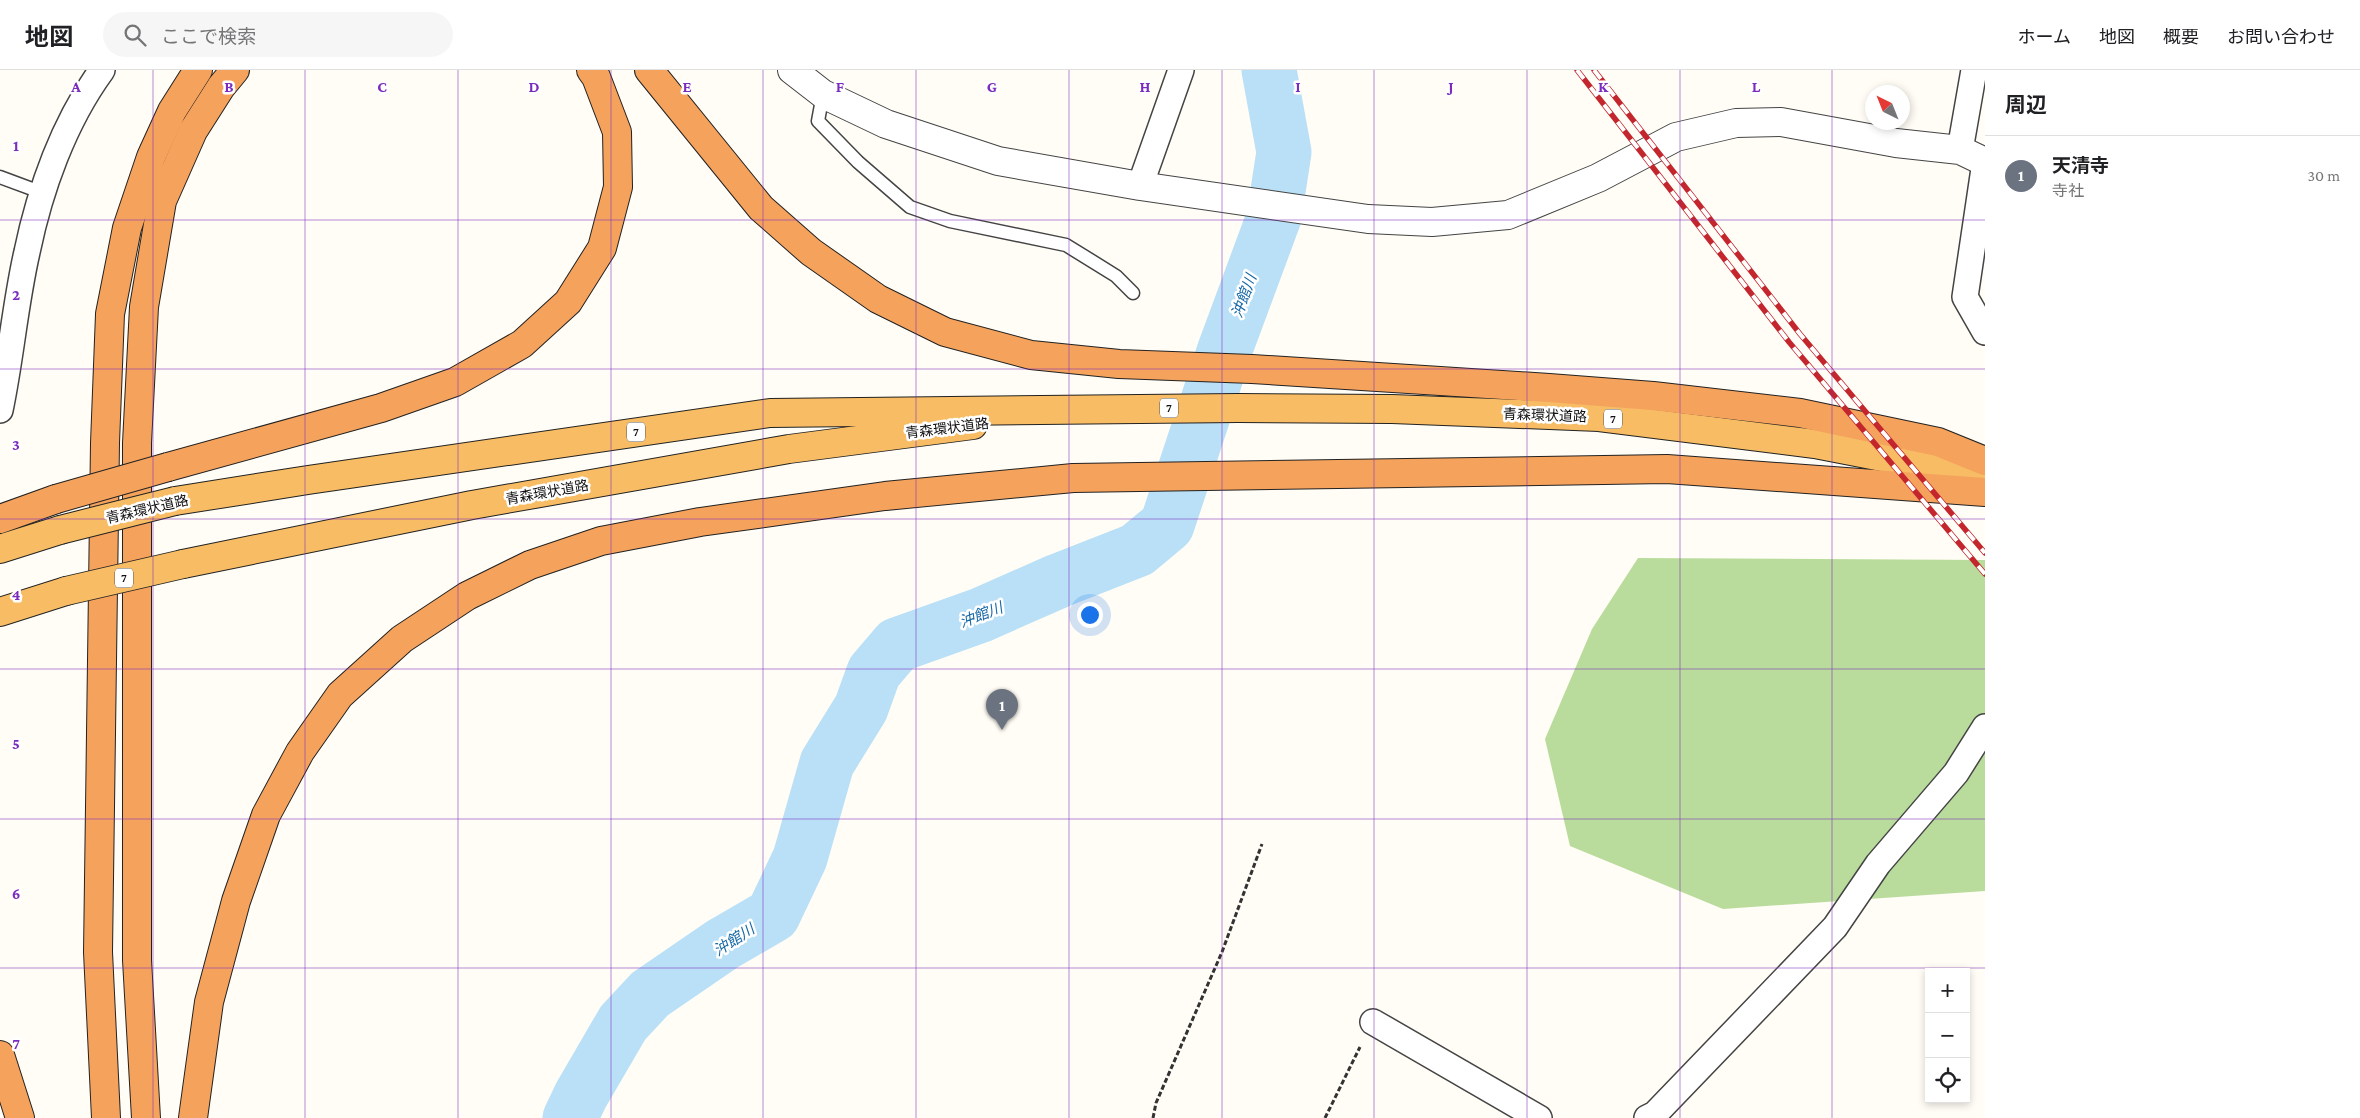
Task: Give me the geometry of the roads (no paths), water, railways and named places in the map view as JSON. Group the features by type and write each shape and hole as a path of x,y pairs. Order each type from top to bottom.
{"highway":[{"path":"106,1118 98,952 105,443 110,314 127,228 151,157 172,111 198,70"},
{"path":"146,1118 137,960 137,443 144,307 162,201 193,131 221,87 235,70"},
{"path":"0,520 56,499 381,408 455,382 522,344 568,302 602,248 618,187 617,132 596,77 591,70"},
{"path":"649,70 761,208 811,252 878,300 945,332 1031,355 1119,364 1252,369 1644,396 1800,413 1938,442 1985,461"},
{"name":"青森環状道路","path":"0,612 66,591 183,564 472,505 789,449 1101,408"},
{"name":"青森環状道路","path":"0,549 60,530 175,502 318,478 770,412 1101,408 1392,408 1599,417 1815,444 1985,477"},
{"path":"193,1118 209,1002 236,900 266,814 300,752 340,695 402,639 467,596 530,565 601,542 700,522 885,496 1073,478 1668,468 1985,492"},
{"path":"0,1055 20,1118"}],"street":[{"path":"0,410 27,252 42,193 65,135 102,70"},
{"path":"792,70 823,94 886,124 998,161 1140,186 1368,219 1432,222 1508,215 1598,178 1676,137 1736,123 1781,122 1896,143 1960,150 1985,162 1965,297 1985,332"},
{"path":"1140,186 1181,70"},
{"path":"1960,150 1974,70"},
{"path":"1647,1118 1655,1114 1835,927 1878,864 1956,773 1985,727"},
{"path":"1373,1022 1538,1118"}],"lane":[{"path":"823,94 818,121 858,162 910,207 950,220 1066,245 1116,276 1132,293"},
{"path":"0,177 42,193"}],"waterway":[{"name":"沖館川","path":"570,1118 581,1095 623,1023 650,994 723,944 773,915 800,858 827,763 861,708 874,672 897,645 981,615 1058,581 1137,550 1167,525 1224,352 1274,217 1284,152 1269,70"}],"railway":[{"path":"1577,70 1789,342 1985,574"},
{"path":"1594,70 1800,334 1985,553"}],"place":[{"name":"天清寺","path":"1002,730"}]}
